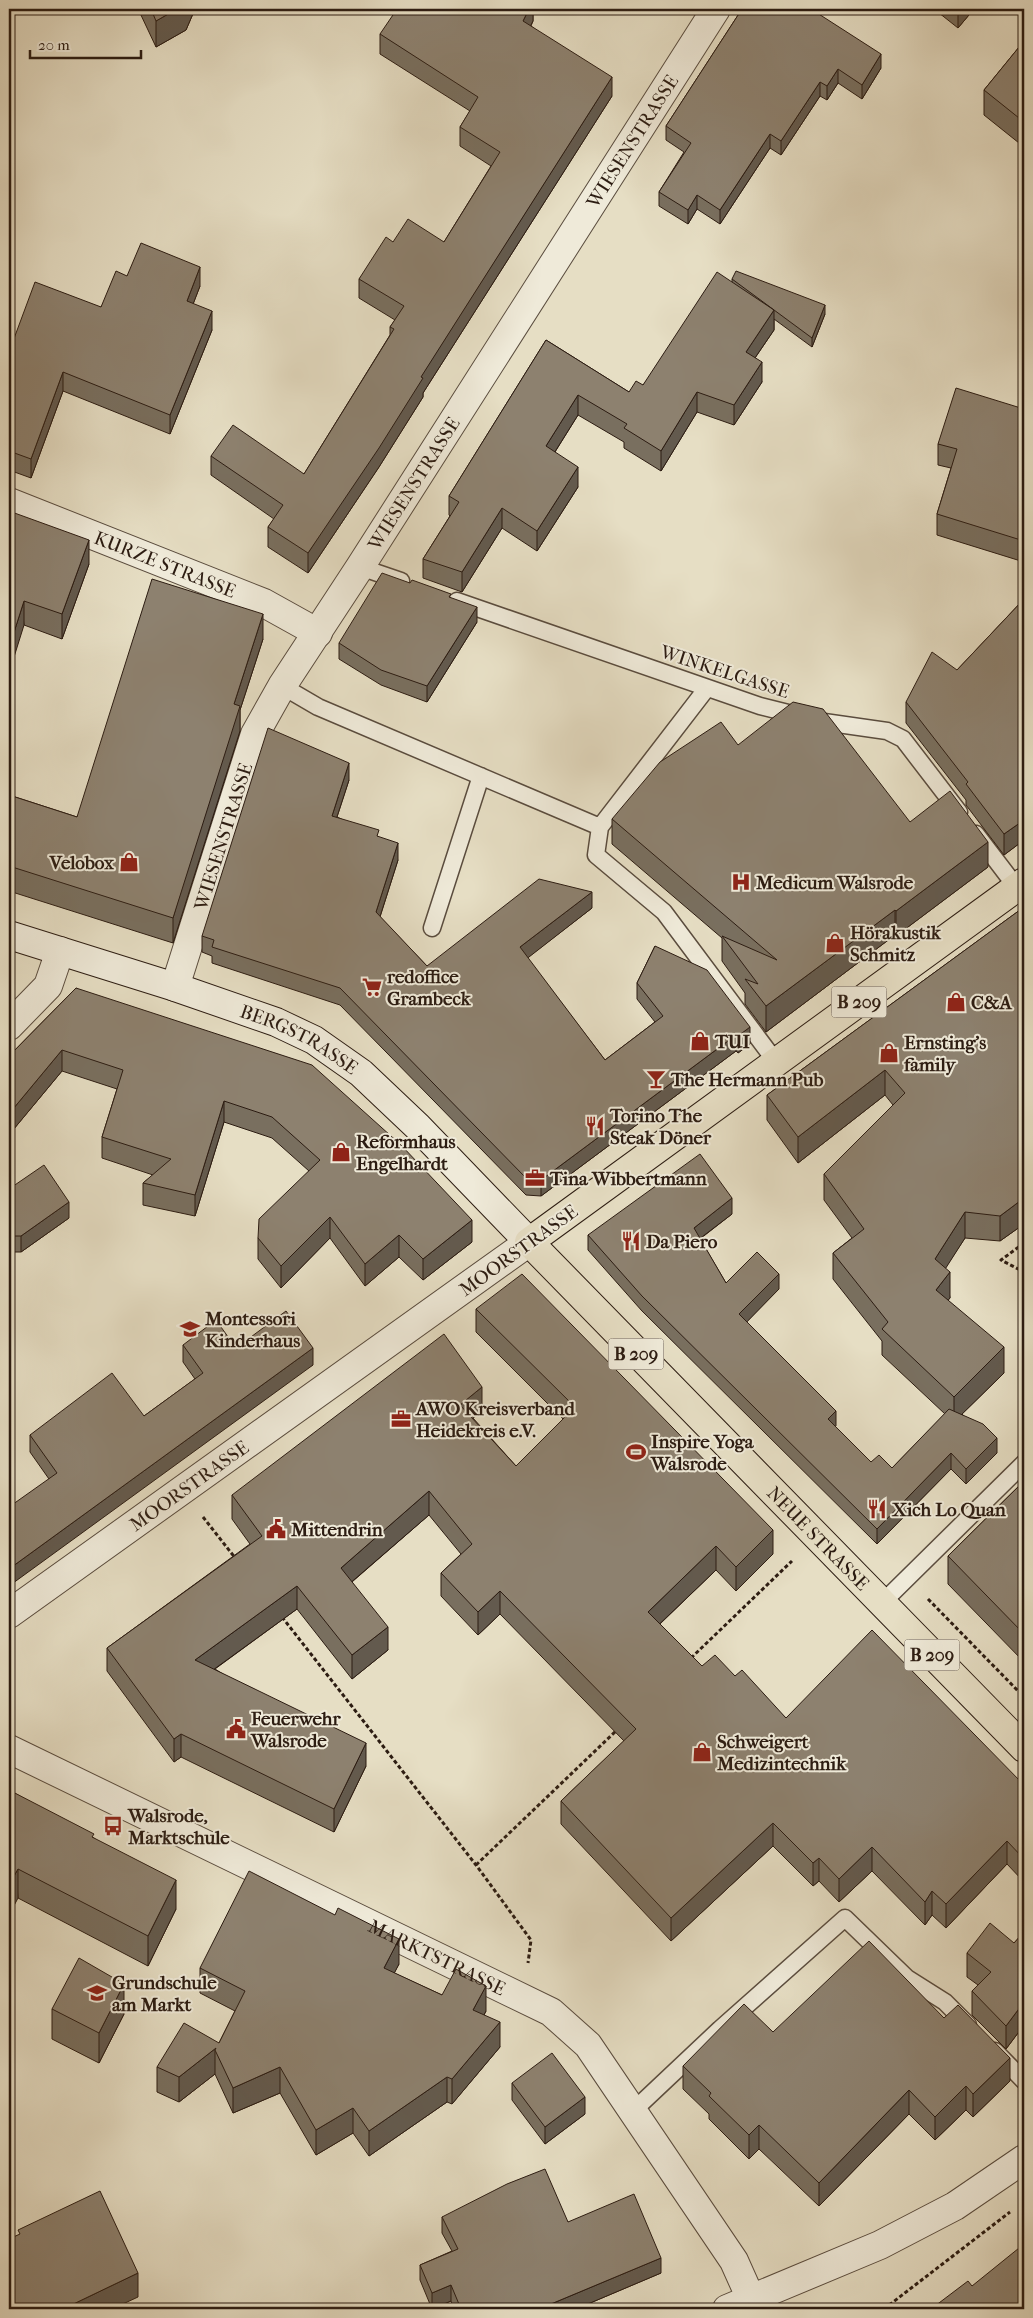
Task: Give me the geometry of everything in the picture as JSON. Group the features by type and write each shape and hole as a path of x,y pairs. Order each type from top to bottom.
{"main road":[{"name":"MOORSTRASSE","path":"529,1242 1020,885"},
{"name":"NEUE STRASSE","path":"529,1242 1024,1748"}],"street":[{"name":"WIESENSTRASSE","path":"175,987 255,734 282,686 360,568 716,9"},
{"name":"KURZE STRASSE","path":"9,502 264,603 318,633"},
{"name":"BERGSTRASSE","path":"9,935 175,987 276,1022 314,1040 361,1073 418,1127 529,1242"},
{"path":"9,1026 48,986 60,951"},
{"name":"MOORSTRASSE","path":"9,1614 529,1242"},
{"name":"MARKTSTRASSE","path":"9,1749 551,2012 588,2045 734,2261 743,2306"},
{"path":"743,2306 880,2245 956,2206 1024,2159"}],"lane":[{"path":"360,568 416,587"},
{"name":"WINKELGASSE","path":"444,596 760,706 824,722 887,731 903,739 1020,885"},
{"path":"282,686 318,707 600,827"},
{"path":"707,688 600,827 596,855 664,912 776,1062"},
{"path":"432,928 481,776"},
{"path":"882,1604 1024,1463"},
{"path":"633,2111 720,2029 845,1918 907,1978 945,2002 1024,2081"}],"path":[{"path":"1024,1243 1001,1260 1024,1272"},
{"path":"182,1490 237,1560"},
{"path":"684,1665 792,1561"},
{"path":"280,1615 476,1865 531,1940 522,1998"},
{"path":"476,1865 620,1727"},
{"path":"884,2309 1015,2208"}],"building":[{"path":"151,9 177,9 156,21"},
{"path":"397,9 529,9 523,21 612,77 421,377 423,378 379,448 308,553 268,527 283,505 211,456 233,425 304,474 394,329 390,327 404,306 359,279 386,237 393,242 408,219 444,242 500,152 460,127 478,97 380,34"},
{"path":"742,9 811,9 881,54 862,85 838,69 827,86 820,82 781,141 770,134 720,210 697,195 688,210 659,192 691,143 666,126"},
{"path":"1024,41 1024,122 984,90"},
{"path":"141,243 200,267 187,301 212,311 170,415 63,372 31,459 9,451 9,352 35,282 101,307 116,271 127,276"},
{"path":"736,271 825,305 812,338 732,279"},
{"path":"717,272 774,310 746,352 762,362 734,405 697,392 661,451 624,428 627,424 578,395 546,446 578,467 537,531 502,508 462,572 423,559 459,502 449,496 546,340 629,392 636,381 643,385"},
{"path":"956,388 1024,409 1024,541 937,514 957,449 938,444"},
{"path":"9,511 89,540 62,614 24,601 9,648"},
{"path":"382,573 410,583 412,580 451,594 449,597 477,607 427,686 381,670 339,643"},
{"path":"152,579 263,614 234,704 240,706 173,918 9,866 9,795 77,817"},
{"path":"1024,599 1024,820 1004,834 966,784 968,782 906,702 932,652 957,670"},
{"path":"793,702 823,709 910,822 950,791 988,842 766,1006 745,979 758,984 722,936 777,960 612,819 660,762 721,722 738,745"},
{"path":"268,728 349,763 332,816 379,830 377,836 398,843 376,912 427,966 539,879 592,892 520,947 605,1060 663,1016 637,983 655,946 707,970 750,1027 738,1036 736,1035 541,1180 526,1178 340,988 212,947 214,940 202,936"},
{"path":"1024,907 1024,1198 1000,1216 965,1212 935,1259 950,1272 936,1290 1004,1347 954,1397 882,1329 888,1322 833,1253 864,1229 824,1174 905,1093 885,1070 798,1137 767,1095"},
{"path":"76,988 312,1065 401,1145 472,1220 423,1259 399,1235 365,1264 330,1217 281,1266 258,1238 259,1219 320,1160 272,1117 224,1101 195,1195 143,1183 171,1159 102,1137 123,1070 62,1050 13,1109 9,1107 9,1054"},
{"path":"700,1154 732,1198 694,1228 726,1283 757,1252 779,1274 739,1314 836,1411 828,1419 871,1462 879,1455 892,1468 949,1409 983,1424 997,1438 966,1469 951,1453 877,1529 642,1296 588,1235"},
{"path":"44,1165 69,1202 21,1236 9,1236 9,1189"},
{"path":"522,1274 773,1530 736,1567 716,1546 648,1612 702,1666 715,1655 735,1676 742,1670 786,1718 872,1630 1024,1785 1024,1859 1007,1841 946,1904 932,1891 925,1902 872,1847 839,1879 819,1858 813,1863 773,1823 671,1918 561,1801 636,1729 500,1591 478,1612 441,1573 472,1544 429,1491 341,1568 388,1627 352,1655 297,1586 195,1660 366,1743 334,1809 181,1734 174,1739 107,1648 262,1536 232,1495 444,1334 482,1387 460,1405 516,1466 575,1407 476,1309"},
{"path":"286,1311 313,1348 9,1569 9,1507 57,1473 30,1435 112,1373 144,1416 203,1373 183,1345 216,1320 236,1348"},
{"path":"1024,1481 1024,1634 948,1556"},
{"path":"9,1790 94,1834 92,1837 176,1880 148,1936 18,1869 9,1885"},
{"path":"249,1871 335,1915 338,1908 399,1939 384,1968 442,1995 456,1969 486,1986 473,2010 500,2022 452,2079 447,2077 369,2131 353,2108 316,2130 280,2067 233,2088 215,2050 216,2048 179,2077 157,2067 184,2023 219,2043 245,1991 200,1968"},
{"path":"990,1923 1014,1943 1024,1932 1024,2002 1006,2026 972,1991 991,1972 967,1953"},
{"path":"869,1941 944,2018 958,2005 1010,2058 973,2094 966,2086 935,2117 909,2090 819,2183 759,2125 749,2135 709,2096 711,2093 683,2066 744,2004 773,2032"},
{"path":"79,1958 124,1984 99,2033 52,2009"},
{"path":"552,2053 585,2097 545,2127 512,2083"},
{"path":"545,2169 568,2222 634,2194 661,2258 539,2309 461,2309 451,2285 432,2293 420,2265 458,2249 442,2217 507,2184"},
{"path":"100,2191 138,2273 63,2309 9,2309 9,2239 20,2234 18,2230"},
{"path":"1024,2244 1024,2309 931,2309 968,2281 972,2286"}],"place":[{"name":"Velobox","path":"129,862"},
{"name":"Medicum Walsrode","path":"741,882"},
{"name":"Hörakustik Schmitz","path":"835,943"},
{"name":"redoffice Grambeck","path":"372,987"},
{"name":"C&A","path":"956,1002"},
{"name":"TUI","path":"700,1041"},
{"name":"Ernsting's family","path":"889,1053"},
{"name":"The Hermann Pub","path":"656,1079"},
{"name":"Torino The Steak Döner","path":"595,1126"},
{"name":"Reformhaus Engelhardt","path":"341,1152"},
{"name":"Tina Wibbertmann","path":"535,1178"},
{"name":"Da Piero","path":"631,1241"},
{"name":"Montessori Kinderhaus","path":"190,1329"},
{"name":"AWO Kreisverband Heidekreis e.V.","path":"401,1419"},
{"name":"Inspire Yoga Walsrode","path":"636,1452"},
{"name":"Xich Lo Quan","path":"877,1509"},
{"name":"Mittendrin","path":"276,1529"},
{"name":"Feuerwehr Walsrode","path":"236,1729"},
{"name":"Schweigert Medizintechnik","path":"702,1752"},
{"name":"Walsrode, Marktschule","path":"113,1826"},
{"name":"Grundschule am Markt","path":"97,1993"}]}
